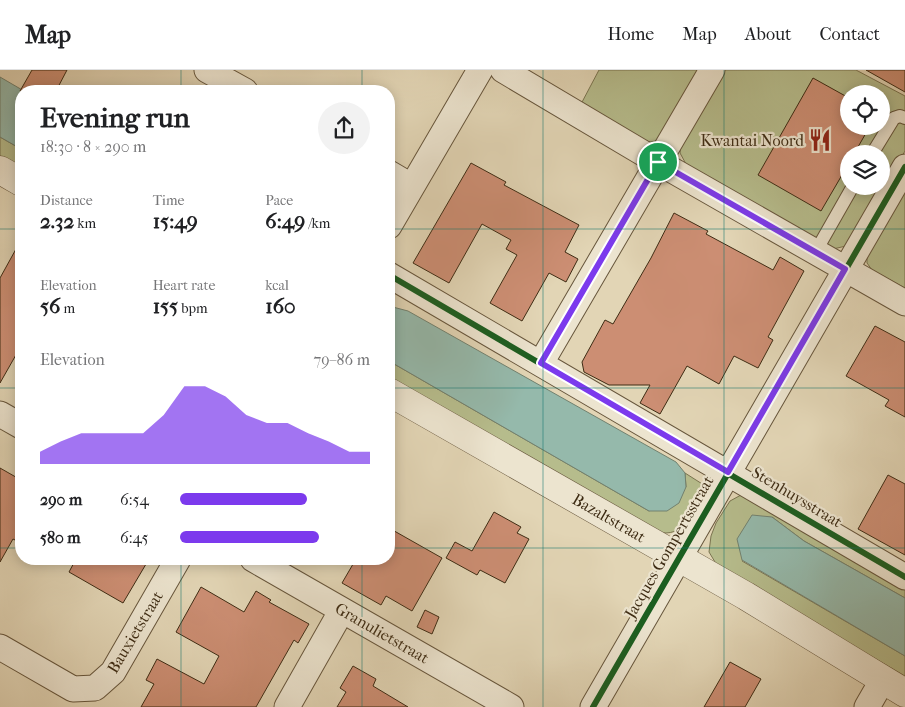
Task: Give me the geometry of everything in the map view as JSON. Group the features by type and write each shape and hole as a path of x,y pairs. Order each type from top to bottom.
{"street":[{"path":"208,70 241,82"},
{"path":"395,215 480,70"},
{"path":"503,70 658,162 905,303"},
{"path":"541,363 712,70"},
{"name":"Jacques Gompertsstraat","path":"592,707 905,167"},
{"path":"0,170 15,179"},
{"path":"395,177 411,186"},
{"name":"Stenhuysstraat","path":"395,278 905,577"},
{"name":"Bazaltstraat","path":"395,395 746,596 894,687"},
{"path":"0,414 15,423"},
{"name":"Bauxietstraat","path":"0,647 73,689 95,688 113,672 175,565"},
{"name":"Granulietstraat","path":"263,565 511,707"},
{"path":"287,707 342,610"},
{"path":"867,707 894,687"}],"lane":[{"path":"878,145 894,118 900,116 905,118"},
{"path":"816,252 849,195"}],"green space":[{"path":"599,70 704,70 661,140 650,142 637,138 581,104"},
{"path":"722,70 856,70 884,85 840,85 840,135 890,135 890,88 905,96 905,151 890,177 890,145 840,145 840,195 879,195 855,237 846,246 833,249 686,164 680,153 682,139"},
{"path":"0,137 15,146 15,166 0,157"},
{"path":"905,191 905,288 872,270 867,263 867,256"},
{"path":"395,364 649,511 686,487 685,473 707,487 692,516 681,528 666,533 650,529 395,383"},
{"path":"741,495 905,583 905,598 804,541 772,517 742,561 905,656 905,676 718,567 709,552 711,536 716,523 730,501"}],"shaded area":[{"path":"0,77 15,86 15,146 0,137"},
{"path":"395,308 408,311 676,462 685,473 686,487 679,503 667,511 649,511 395,364"},
{"path":"752,515 772,517 804,541 905,598 905,656 742,560 737,539"}],"building":[{"path":"32,70 67,70 59,85 23,85"},
{"path":"866,70 905,70 905,92"},
{"name":"Kwantai Noord","path":"813,78 840,93 840,135 865,135 859,145 840,145 840,178 821,211 758,175"},
{"path":"471,163 506,182 504,185 579,225 565,252 578,259 566,282 549,273 522,321 490,303 517,255 506,249 511,240 482,224 449,283 413,263"},
{"path":"674,213 708,231 706,234 773,270 780,257 804,271 768,337 773,340 758,368 734,356 719,384 687,366 660,414 640,403 650,385 609,385 584,372 582,362 605,320 613,324 651,258"},
{"path":"15,251 15,357 0,383 0,278"},
{"path":"875,326 905,342 905,417 885,406 889,400 846,376"},
{"path":"0,468 15,477 15,540 13,539 0,562"},
{"path":"888,475 905,484 905,555 858,529"},
{"path":"494,512 521,527 517,533 529,539 505,583 480,570 477,575 446,558 455,542 472,551"},
{"path":"395,531 442,558 412,611 386,596 381,605 342,583 352,565 395,565"},
{"path":"73,565 145,565 123,603 69,572"},
{"path":"201,587 244,612 256,591 271,600 269,602 309,624 298,643 294,640 256,707 141,707 154,684 146,680 157,659 204,684 219,656 176,632"},
{"path":"425,610 439,617 432,634 417,627"},
{"path":"730,662 761,679 745,707 704,707"},
{"path":"353,666 376,679 373,686 408,707 337,707 346,692 340,688"}],"cycle path":[{"path":"593,707 905,167"},
{"path":"395,279 905,577"}],"place":[{"name":"Kwantai Noord","path":"820,140"}],"route":[{"path":"658,162 845,269 728,472 541,363 658,162"}]}
